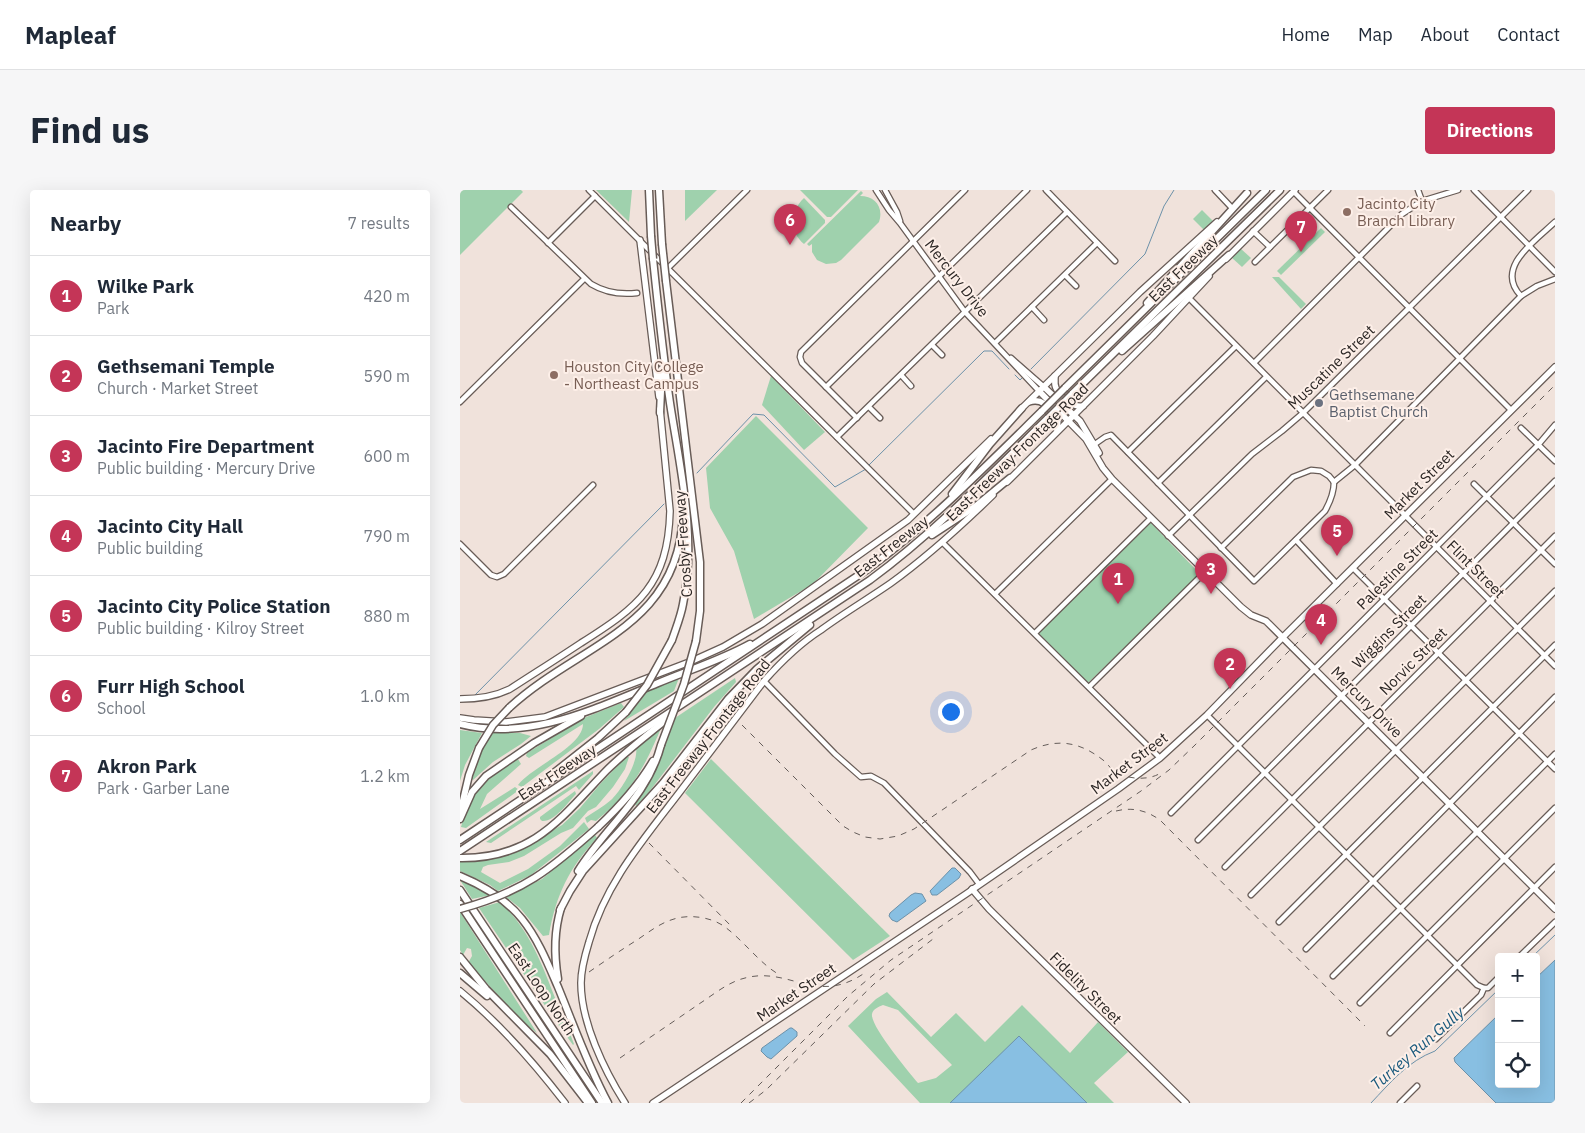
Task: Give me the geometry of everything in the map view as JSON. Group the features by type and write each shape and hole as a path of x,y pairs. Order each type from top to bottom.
{"highway":[{"name":"Crosby Freeway","path":"516,803 598,738 626,712 648,685 672,640 683,605 688,570 689,543 663,352 651,236 649,190"},
{"name":"Crosby Freeway","path":"460,909 487,902 535,879 598,827 629,796 656,760 684,684 696,641 700,611 700,562 666,281 659,190"},
{"name":"East Freeway","path":"460,840 859,576 926,522 1104,351 1266,190"},
{"name":"East Freeway","path":"460,851 835,604 903,556 934,530 1280,190"},
{"path":"1104,351 1248,191"},
{"path":"1082,384 1230,255"},
{"path":"660,413 663,352"},
{"path":"926,522 958,487 990,444 1022,408"},
{"path":"903,556 976,506 1010,478"},
{"path":"460,812 468,775 479,748 494,725 509,708 536,685 620,631 642,613 668,578 678,554 683,515 682,485"},
{"path":"560,910 583,871 663,783 728,699 757,669 835,604"},
{"path":"460,724 498,730 529,728 548,724 600,706 747,646 791,621"},
{"path":"460,858 487,856 518,847 556,824 618,759 700,693"},
{"path":"460,819 472,792 491,772 534,743 600,706"},
{"path":"559,990 555,946 556,929 560,910 570,885 580,868 612,826 634,801 644,786 656,760"},
{"path":"460,876 488,890 511,908 536,940 608,1103"},
{"name":"East Loop North","path":"460,890 602,1103"},
{"name":"East Loop North","path":"460,904 590,1103"},
{"path":"460,957 486,989 550,1054 590,1103"},
{"path":"460,972 521,1026"}],"main road":[{"name":"East Freeway Frontage Road","path":"460,718 506,722 545,717 692,661 723,647 762,624 914,514 1134,298 1248,191"},
{"name":"East Freeway Frontage Road","path":"590,936 604,902 626,863 764,681 808,639 891,583 971,516 1153,336 1253,231 1294,191"},
{"path":"460,699 478,699 498,695 608,626 632,608 650,587 665,553 670,512 640,240"},
{"name":"Market Street","path":"654,1103 972,889 1160,758 1207,715 1555,367"},
{"path":"1055,376 1055,385 1059,392 1072,404 1078,407 1082,406"},
{"name":"Mercury Drive","path":"1042,389 1080,421 1095,444 1112,479"},
{"name":"Mercury Drive","path":"1042,389 1086,439 1103,468 1112,479 1168,536 1241,607 1251,615 1266,621 1283,637 1555,909"},
{"path":"1029,402 1038,400 1042,402 1058,419 1057,432"},
{"name":"Fidelity Street","path":"972,889 989,910 1186,1103"},
{"name":"East Loop North","path":"590,936 582,970 584,1007 603,1062 625,1103"},
{"path":"460,991 535,1066 565,1103"}],"street":[{"path":"589,190 914,514"},
{"path":"668,268 748,190"},
{"name":"Mercury Drive","path":"877,190 889,210 965,312 1042,389"},
{"name":"Mercury Drive","path":"885,190 897,212 900,223"},
{"path":"857,418 802,363 801,352 965,190"},
{"path":"826,387 1027,190"},
{"path":"1046,190 1115,261"},
{"path":"1215,190 1232,208"},
{"path":"1255,262 1328,190"},
{"path":"1418,190 1422,201"},
{"path":"1254,363 1402,214 1422,201 1458,190"},
{"path":"1474,190 1555,272"},
{"name":"Muscatine Street","path":"1168,536 1252,454 1303,413 1528,190"},
{"path":"1294,191 1358,258 1511,410"},
{"path":"548,243 595,196"},
{"path":"511,207 584,279 607,292 617,294 637,293"},
{"path":"837,437 1067,212"},
{"path":"1521,296 1516,291 1512,280 1512,270 1517,260 1555,222"},
{"path":"1253,231 1270,247"},
{"path":"996,344 1097,243"},
{"path":"1065,275 1076,286"},
{"path":"460,402 584,279"},
{"path":"1334,482 1355,464 1521,296 1537,286 1555,279"},
{"name":"Flint Street","path":"1189,298 1555,666"},
{"path":"1032,307 1044,320"},
{"path":"932,345 942,355"},
{"path":"1128,452 1236,346"},
{"path":"901,375 911,386"},
{"path":"1158,483 1266,377"},
{"path":"869,407 880,418"},
{"name":"Palestine Street","path":"1171,813 1487,497 1555,426"},
{"path":"1521,428 1555,462"},
{"path":"1095,444 1105,437 1111,436 1128,452 1189,516 1221,548 1254,581 1325,511 1334,490 1334,482 1321,471 1312,470 1293,477 1221,548"},
{"path":"995,594 1112,479"},
{"name":"Wiggins Street","path":"1198,840 1555,481"},
{"path":"1474,484 1555,564"},
{"path":"460,544 491,575 498,577 504,574 593,485"},
{"path":"1035,633 1151,518"},
{"name":"Norvic Street","path":"1225,867 1555,536"},
{"path":"1296,540 1338,584"},
{"path":"942,542 1160,758"},
{"path":"1353,568 1555,769"},
{"path":"1088,687 1204,572"},
{"path":"1252,895 1555,591"},
{"path":"1279,922 1555,644"},
{"path":"764,681 835,754 861,777 871,776 884,783 970,872 979,884"},
{"path":"1306,949 1555,697"},
{"path":"1207,715 1477,984 1488,988 1495,981"},
{"path":"1333,976 1555,754"},
{"path":"1360,1003 1555,808"},
{"path":"1390,1032 1555,867"},
{"path":"1523,953 1555,922"},
{"path":"1436,1039 1481,995 1484,988"},
{"path":"1400,1103 1417,1086"}],"green space":[{"path":"460,190 521,190 523,192 460,255"},
{"path":"596,190 632,190 629,222"},
{"path":"685,190 717,190 685,221"},
{"path":"800,190 858,190 831,217 827,217"},
{"path":"861,191 863,193 860,196 870,198 877,203 880,212 879,222 841,260 836,263 826,264 817,260 812,252 812,244 809,246 807,244"},
{"path":"804,198 825,220 825,223 804,244 796,234 793,221 796,209"},
{"path":"1202,210 1214,222 1205,231 1193,219"},
{"path":"1321,228 1325,232 1281,275 1277,271"},
{"path":"1240,248 1251,258 1242,267 1231,257"},
{"path":"1272,277 1279,277 1306,304 1301,309"},
{"path":"771,376 825,432 804,450 762,405"},
{"path":"756,416 868,528 813,584 754,619 734,551 710,508 706,468"},
{"path":"1150,522 1200,574 1087,683 1037,634"},
{"path":"679,678 674,691 624,721 649,689"},
{"path":"735,678 736,682 636,806 635,804 656,770 675,718"},
{"path":"621,703 624,707 599,729 522,787 518,785 575,741 581,732 583,724 529,758 526,756 527,753 584,718"},
{"path":"662,726 643,767 628,789 596,821 591,820 587,823 585,818 611,800 624,783 635,760 636,748"},
{"path":"460,730 482,733 465,765 460,781"},
{"path":"492,733 520,733 531,736 493,762 473,780 471,777 482,750"},
{"path":"626,757 629,757 625,769 613,787 596,807 588,811 573,828 561,833 524,856 509,862 488,865 483,867 481,872 500,883 528,869 560,846 584,822 589,829 531,875 498,891 490,885 460,871 460,859 481,859 548,833 562,825"},
{"path":"518,759 521,764 487,794 480,809 515,787 519,790 466,828 461,827 470,803 481,786 496,773"},
{"path":"711,759 890,936 853,960 685,793"},
{"path":"593,771 593,774 579,790 576,786 491,843 486,842"},
{"path":"575,791 576,794 556,815 547,820 542,821 540,819 540,817"},
{"path":"595,835 597,838 571,871 565,883 556,907 549,935 543,936 520,908 506,897 542,879"},
{"path":"461,879 491,895 472,899"},
{"path":"500,902 511,913 528,937 558,1005 548,1009 546,1007 479,908"},
{"path":"460,912 537,1033 524,1023 468,963 472,956 471,949 467,948 463,955 460,950"},
{"path":"887,992 931,1037 956,1013 985,1042 1022,1005 1070,1053 1098,1022 1128,1052 1094,1083 1114,1103 920,1103 848,1026 876,999","holes":["883,1005 898,1010 952,1065 936,1078 918,1083 877,1028 872,1014 875,1009"]},
{"path":"562,1013 574,1044 573,1045 552,1016"}],"water":[{"path":"952,868 955,868 961,874 959,878 937,895 932,895 930,891"},
{"path":"915,893 922,894 926,901 897,922 892,920 889,916 890,913"},
{"path":"1555,960 1555,1103 1496,1103 1455,1062 1454,1058 1495,1018 1495,1088 1540,1088 1540,974"},
{"path":"790,1028 797,1032 797,1036 771,1059 761,1051 762,1048"},
{"path":"1019,1036 1087,1103 950,1103"}],"waterway":[{"path":"1031,369 1145,254 1164,206 1174,190"},
{"path":"868,466 984,351 992,351 1009,369"},
{"path":"1015,375 1020,380 1023,377"},
{"path":"697,473 753,414 764,415 835,487 866,469"},
{"path":"475,695 664,504"},
{"name":"Turkey Run Gully","path":"1536,953 1555,935"},
{"name":"Turkey Run Gully","path":"1371,1103 1392,1080 1416,1061 1435,1051 1495,993"}],"railway":[{"path":"741,1103 848,996 891,960 1141,791 1169,770 1555,385"},
{"path":"742,725 843,826 865,837 880,839 898,836 914,829 1031,750 1041,746 1060,743 1086,749 1103,760 1114,771 1124,776 1148,778 1159,774"},
{"path":"1116,811 1139,810 1160,820 1365,1026"},
{"path":"649,843 733,928"},
{"path":"589,972 659,925 680,917 693,917 714,921 725,927 766,965 780,975"},
{"path":"749,1103 766,1090 874,984 933,939"},
{"path":"620,1058 733,982 761,976 776,977 818,986 833,986 849,982 866,972"}],"place":[{"name":"Jacinto City Branch Library","path":"1347,212"},
{"name":"Furr High School","path":"790,245"},
{"name":"Akron Park","path":"1301,252"},
{"name":"Houston City College - Northeast Campus","path":"554,375"},
{"name":"Gethsemane Baptist Church","path":"1319,403"},
{"name":"Jacinto City Police Station","path":"1337,556"},
{"name":"Jacinto Fire Department","path":"1211,594"},
{"name":"Wilke Park","path":"1118,604"},
{"name":"Jacinto City Hall","path":"1321,645"},
{"name":"Gethsemani Temple","path":"1230,689"}]}
